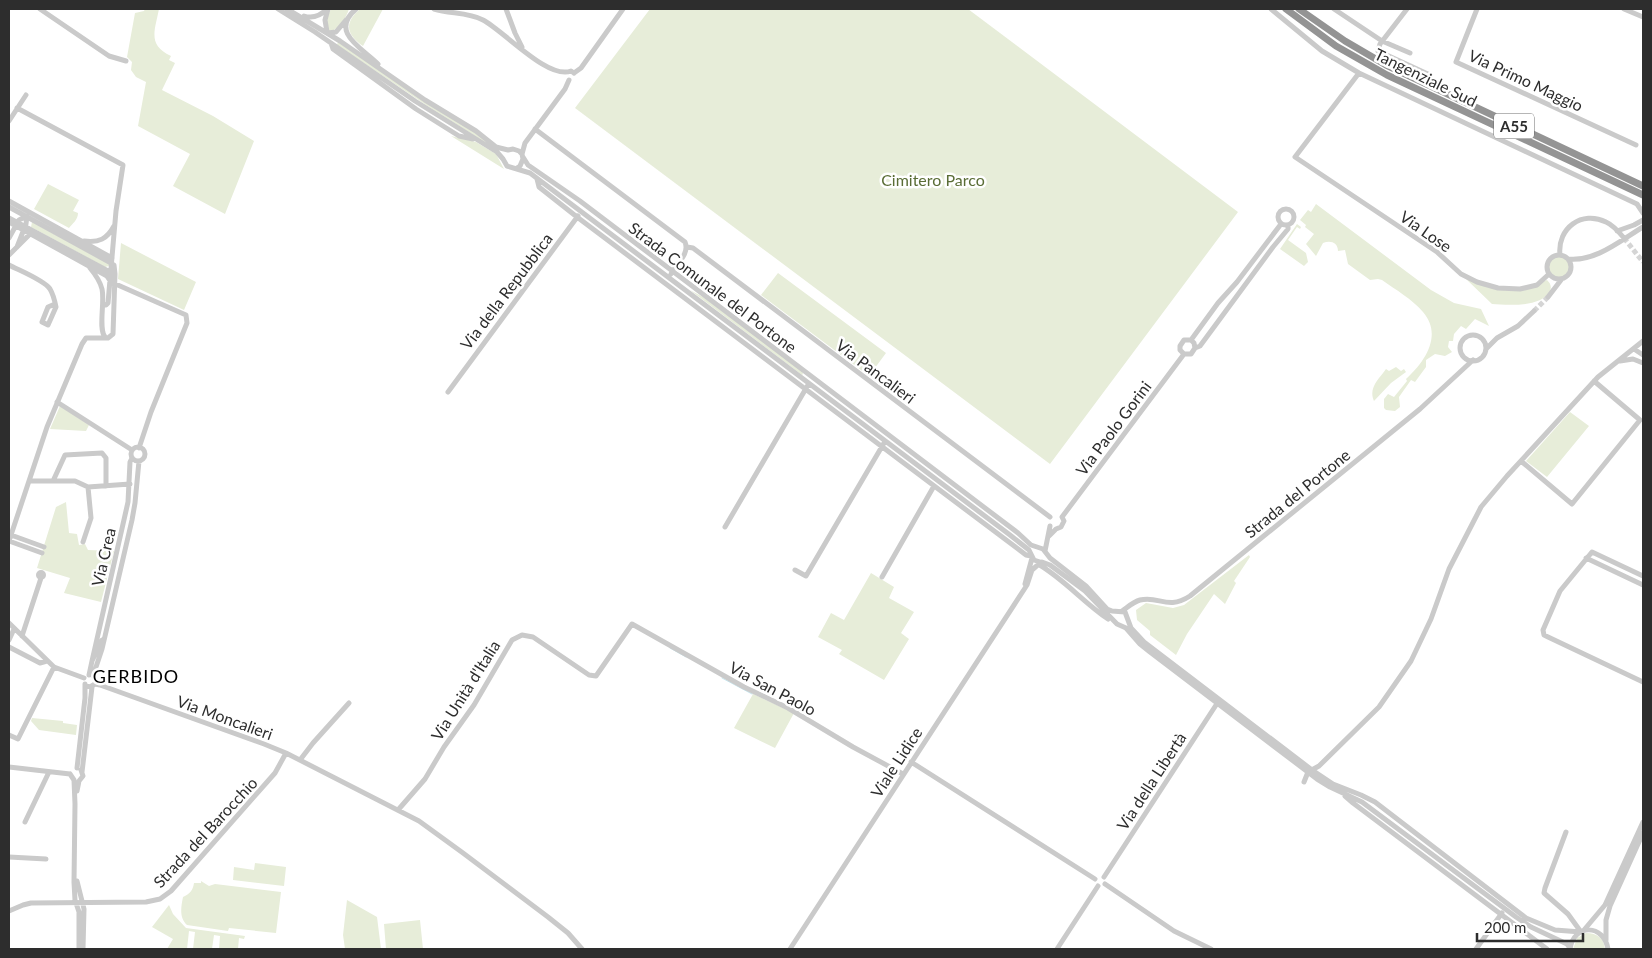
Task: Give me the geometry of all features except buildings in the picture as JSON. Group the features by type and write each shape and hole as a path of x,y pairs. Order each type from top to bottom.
{"highway":[{"name":"Tangenziale Sud","path":"1286,9 1329,41 1380,72 1643,195"},
{"name":"Tangenziale Sud","path":"1299,9 1345,41 1386,65 1643,186"}],"street":[{"path":"40,9 109,56 126,61"},
{"path":"278,9 331,42 415,101 497,152 507,166 517,168 523,162 525,143"},
{"path":"289,10 313,18 322,15 327,9"},
{"path":"327,9 325,20 334,49 416,109 459,136 476,139"},
{"path":"434,9 484,20 545,66 567,74 569,72 574,73 581,68 623,9"},
{"path":"506,9 525,52"},
{"path":"1271,9 1322,51 1359,73 1637,204 1643,213"},
{"path":"1334,9 1382,41 1410,53"},
{"path":"1407,9 1378,47 1379,52 1430,75"},
{"name":"Via Primo Maggio","path":"1477,9 1456,62 1636,145"},
{"path":"1624,9 1643,17"},
{"path":"289,10 328,33 425,100 476,131 496,147 508,150 525,143 569,80 573,79 574,73"},
{"path":"315,32 336,32 353,10"},
{"path":"347,20 346,31 349,38 388,74"},
{"name":"Via Lose","path":"1359,73 1295,157 1437,252 1466,277 1487,286 1520,289 1537,285 1549,274"},
{"path":"567,74 566,77 569,80"},
{"path":"9,121 26,95"},
{"path":"17,108 123,165 115,223 108,303 103,305"},
{"name":"Via Pancalieri","path":"535,129 679,238 687,247 698,251 1056,515"},
{"path":"514,149 523,156"},
{"path":"503,159 508,150"},
{"name":"Strada Comunale del Portone","path":"523,156 528,165 586,206 1010,527 1031,545 1042,550 1086,586 1107,609 1120,611 1128,618 1137,635 1144,642 1218,701"},
{"name":"Strada Comunale del Portone","path":"517,168 527,171 582,211 807,386"},
{"name":"Strada Comunale del Portone","path":"537,178 540,187 577,217 1002,529 1024,546 1036,562 1065,576 1117,623 1126,628 1140,644 1218,701 1325,784 1362,802 1507,907 1526,918 1558,931 1595,931 1606,940"},
{"path":"9,201 112,261 115,271 113,330 112,336 104,334"},
{"name":"Via della Repubblica","path":"448,392 586,206"},
{"path":"9,207 112,261"},
{"path":"1288,210 1292,212 1292,222 1288,225 1281,224 1278,220 1278,214 1281,211 1288,210"},
{"path":"9,238 21,219 27,216"},
{"path":"17,247 27,216"},
{"path":"9,218 24,228 110,272"},
{"path":"1560,254 1561,238 1567,228 1575,222 1584,219 1598,219 1607,222 1624,238"},
{"path":"1617,230 1643,220"},
{"path":"9,222 17,224"},
{"path":"79,241 94,242 104,240 115,223"},
{"name":"Via Paolo Gorini","path":"1184,354 1180,344 1186,339 1192,340 1218,303 1237,282 1281,224"},
{"name":"Via Paolo Gorini","path":"1184,354 1191,354 1195,348 1200,346 1273,247 1288,230 1288,225"},
{"path":"1588,256 1571,269 1567,276 1549,294 1547,262 1552,256 1560,254 1568,259 1588,256 1609,249 1643,227"},
{"path":"24,228 30,234 87,264 109,280 185,314 188,318 143,432 139,448"},
{"path":"9,255 30,234"},
{"path":"666,283 672,271 685,254 687,247"},
{"path":"1568,259 1571,269"},
{"path":"9,264 49,287 55,304"},
{"path":"87,264 99,281 102,289 104,334"},
{"path":"1549,274 1554,278 1563,278"},
{"path":"1464,357 1473,360 1481,357 1497,338 1518,326 1534,310"},
{"path":"43,550 9,539 57,402 84,341 86,338 104,334 108,327 113,330"},
{"path":"1463,369 1464,357 1460,348 1463,340 1469,336 1497,338"},
{"path":"1481,338 1485,343 1486,349"},
{"path":"1192,340 1195,348"},
{"path":"1304,782 1310,771 1320,765 1379,707 1411,661 1431,619 1449,569 1481,507 1594,381 1643,341"},
{"path":"1634,349 1643,354"},
{"path":"1634,349 1641,362"},
{"name":"Via Paolo Gorini","path":"1042,550 1048,538 1063,524 1056,515 1184,354"},
{"name":"Strada del Portone","path":"1133,604 1144,599 1168,604 1176,603 1190,596 1420,409 1473,360"},
{"path":"1617,362 1627,360 1641,362"},
{"path":"725,527 813,378"},
{"path":"1521,461 1572,504 1640,420 1594,381"},
{"path":"57,402 132,450 136,460 142,459 144,453 139,448"},
{"path":"795,570 806,576 889,435"},
{"name":"Strada Comunale del Portone","path":"883,443 934,486 1026,555 1032,556"},
{"path":"132,450 139,448"},
{"path":"52,481 66,455 102,453 106,458 106,486"},
{"name":"Via Crea","path":"80,770 78,757 91,682 102,649 132,520 137,484 136,460"},
{"name":"Via Crea","path":"80,770 85,739 92,661 126,510 130,484 130,466 136,460"},
{"path":"29,481 77,481 88,487 130,484"},
{"path":"882,578 934,486"},
{"path":"83,542 91,518 88,487"},
{"path":"1048,538 1049,521 1056,515"},
{"name":"Strada Comunale del Portone","path":"987,526 1002,529"},
{"path":"1050,526 1056,529"},
{"path":"1032,556 1042,550 1046,558 1040,563"},
{"path":"1643,576 1592,552 1560,592 1545,622 1543,633 1643,682"},
{"name":"Viale Lidice","path":"1024,588 1032,556"},
{"path":"1586,558 1643,585"},
{"path":"1610,569 1613,562"},
{"name":"Strada Comunale del Portone","path":"1040,563 1058,578 1074,586"},
{"name":"Viale Lidice","path":"790,949 1029,582 1032,570 1040,563"},
{"path":"1065,576 1068,582 1074,586"},
{"path":"22,636 41,578"},
{"name":"Strada Comunale del Portone","path":"1058,578 1068,582"},
{"path":"1133,604 1126,624 1117,623 1114,615 1133,604"},
{"name":"Via Moncalieri","path":"9,623 54,667 286,753 398,810 438,834 478,863 560,927 582,949"},
{"name":"Via San Paolo","path":"632,624 744,687 788,708 903,774"},
{"name":"Via Unità d'Italia","path":"398,810 425,778 444,747 479,698 512,640 527,634 589,675 596,676 632,624"},
{"path":"9,640 14,629"},
{"name":"Via Crea","path":"92,661 104,638"},
{"name":"Via Moncalieri","path":"9,647 42,663 47,661"},
{"path":"9,735 18,739 54,667"},
{"name":"Via della Libertà","path":"1104,876 1218,701"},
{"path":"300,760 349,703"},
{"name":"Via Crea","path":"78,757 85,739"},
{"name":"Strada del Barocchio","path":"9,911 31,903 146,902 166,896 275,773 286,753"},
{"path":"911,762 1095,879 1098,886"},
{"path":"9,767 70,774 76,781 74,894 84,909 83,949"},
{"path":"70,774 72,770 80,770 82,778 76,781"},
{"name":"Strada Comunale del Portone","path":"1310,771 1333,784 1375,802 1507,907 1540,944"},
{"path":"25,822 49,772"},
{"name":"Strada Comunale del Portone","path":"1342,792 1353,803 1548,949"},
{"path":"1608,949 1606,920 1643,822"},
{"path":"1566,832 1544,888 1544,894 1568,914 1583,931 1601,912 1643,833"},
{"path":"9,857 46,859"},
{"path":"1095,879 1104,876 1105,884"},
{"path":"1057,949 1098,886 1101,887 1105,884"},
{"path":"1105,884 1174,931 1211,949"},
{"path":"79,903 79,949"},
{"path":"1476,949 1507,907"},
{"name":"Strada Comunale del Portone","path":"1516,917 1531,927 1565,943 1570,949"},
{"name":"Strada Comunale del Portone","path":"1570,949 1573,939 1583,931"}],"green space":[{"path":"145,9 159,9 154,36 158,47 171,56 169,60 175,63 162,90 213,116 254,141 225,214 173,186 190,154 138,126 146,82 136,77 131,70 132,62 127,57 135,13"},
{"path":"331,9 349,9 342,22 330,32 327,20"},
{"path":"360,9 383,9 363,46 353,37 349,28 351,19"},
{"name":"Cimitero Parco","path":"650,9 968,9 1238,212 1050,464 575,108"},
{"path":"338,42 479,135 491,146 337,45"},
{"path":"451,136 476,142 496,154 504,169"},
{"path":"48,184 79,200 73,211 78,213 77,218 69,228 34,209"},
{"path":"1316,204 1431,290 1454,303 1481,309 1489,326 1475,319 1466,329 1461,326 1454,334 1453,341 1449,341 1448,347 1452,352 1445,356 1435,354 1426,360 1426,367 1415,382 1411,380 1399,397 1400,407 1395,411 1384,408 1384,399 1388,394 1394,397 1425,356 1431,339 1429,321 1419,307 1404,295 1382,280 1370,280 1348,264 1345,250 1338,251 1337,246 1333,242 1323,243 1316,256 1306,244 1314,234 1300,220 1308,210 1311,212"},
{"path":"32,222 109,264 109,266 105,267 31,227"},
{"path":"1297,224 1301,227 1300,229 1297,227 1288,240 1306,253 1308,262 1304,266 1280,249"},
{"path":"121,243 196,282 184,310 118,279"},
{"path":"1559,255 1568,258 1571,267 1568,276 1559,279 1550,276 1547,267 1550,258"},
{"path":"778,273 886,353 869,376 761,295"},
{"path":"1465,278 1476,283 1521,290 1547,280 1551,288 1546,296 1532,303 1515,305 1492,304"},
{"path":"690,290 703,297 802,371 803,374 802,375"},
{"path":"1396,367 1401,371 1404,369 1406,372 1391,383 1374,401 1372,392 1378,380 1386,369 1389,371"},
{"path":"60,406 89,425 86,431 50,429"},
{"path":"1570,412 1589,426 1547,477 1526,461"},
{"path":"66,502 69,533 77,534 79,545 85,544 88,550 114,551 101,602 64,593 70,578 37,568 56,507"},
{"path":"1249,555 1250,557 1234,581 1236,583 1225,604 1214,594 1187,634 1176,655 1150,635 1150,631 1137,620 1136,610 1146,603 1173,608 1184,605"},
{"path":"871,573 894,587 889,598 914,612 901,633 909,639 884,680 839,654 842,650 818,637 831,613 844,620"},
{"path":"753,694 794,713 775,748 734,728"},
{"path":"32,718 63,721 63,723 77,725 76,735 39,730 31,721"},
{"path":"255,863 286,867 284,886 233,880 234,867 254,870"},
{"path":"201,881 209,886 215,884 281,892 276,933 229,928 228,931 187,925 182,916 183,897 191,892 194,883 201,883"},
{"path":"347,900 377,917 381,949 345,949 343,935"},
{"path":"169,905 173,914 186,928 245,936 244,939 239,938 238,949 219,949 220,936 214,935 212,949 193,949 195,932 189,931 187,949 167,949 173,939 152,927"},
{"path":"420,920 423,949 386,949 384,924"},
{"path":"1586,933 1599,937 1605,949 1573,949 1577,938"}],"waterway":[{"path":"670,648 686,657"},
{"path":"722,678 752,694"}],"tunnel":[{"path":"1624,238 1643,262"},
{"path":"1534,311 1548,297"}],"district":[{"name":"GERBIDO","path":"136,676"}]}
